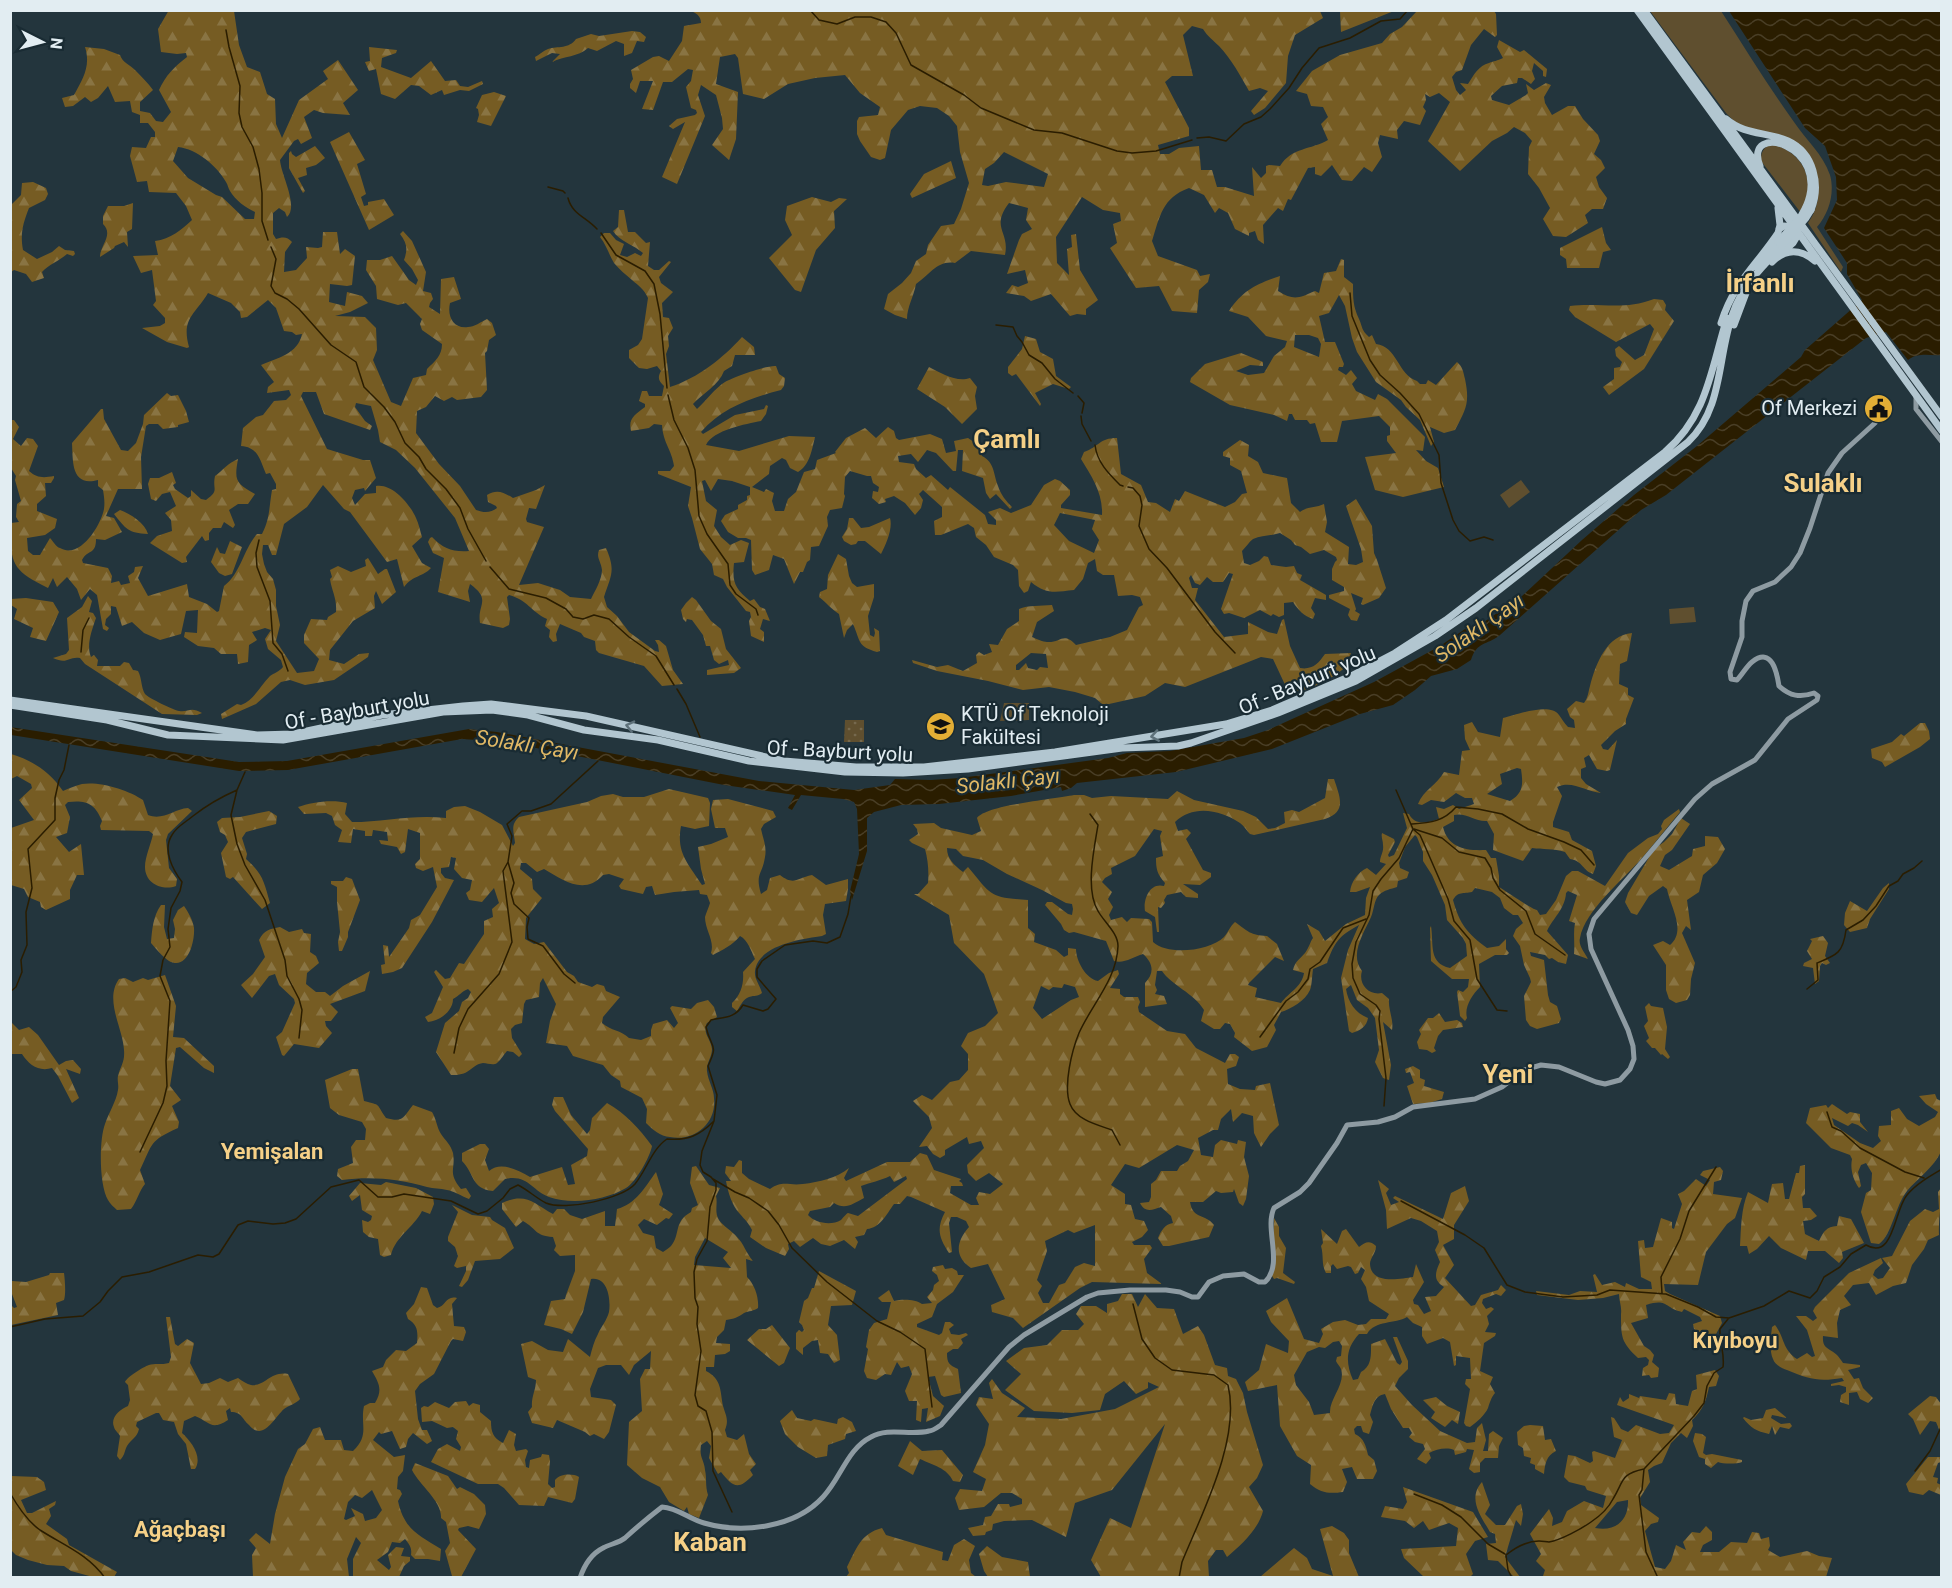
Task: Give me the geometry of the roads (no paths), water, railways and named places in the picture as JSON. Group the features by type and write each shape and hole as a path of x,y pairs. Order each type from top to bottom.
{"highway":[{"path":"1637,10 1825,269"},
{"path":"1644,10 1769,182 1837,281 1941,417"},
{"path":"1712,105 1739,128 1785,140 1800,150 1808,160 1814,174 1816,194 1806,218 1780,244"},
{"path":"1769,182 1759,164 1758,155 1764,145 1775,142 1786,145 1796,152 1807,169 1811,188 1809,209"},
{"path":"1716,360 1720,327 1732,297 1779,229 1778,206"},
{"path":"1725,349 1730,341 1746,294 1796,238 1788,227 1784,226 1779,229"},
{"name":"Of - Bayburt yolu","path":"10,705 107,720 172,735 283,740 443,712 492,710 528,714 587,731 658,740 749,761 845,772 888,773 968,769 1122,748 1178,746 1196,742 1278,713 1356,681 1435,636 1484,601 1688,442 1707,418 1717,385 1732,316 1740,296 1780,244"},
{"name":"Of - Bayburt yolu","path":"10,700 256,735 293,734 382,715 491,704 590,717 784,761 856,767 924,767 1055,752 1226,724 1272,710 1351,676 1395,653 1446,620 1668,449 1697,412 1708,388 1726,322 1736,297 1748,277 1780,244"},
{"path":"1778,256 1795,251 1809,256 1837,281"},
{"path":"1902,368 1941,431"},
{"path":"1697,412 1707,418"},
{"path":"1689,424 1692,427 1702,427"},
{"path":"579,729 576,723 581,716"},
{"path":"587,731 591,728 590,717"},
{"path":"162,733 164,722"},
{"path":"172,735 177,729 175,724"},
{"path":"1194,730 1196,742"},
{"path":"1183,732 1181,736 1187,744"}],"main road":[{"path":"1916,394 1917,410 1941,442"},
{"path":"1917,410 1930,414"},
{"path":"580,1578 587,1562 597,1552 623,1539 662,1507 673,1508 695,1520 727,1528 756,1527 794,1518 823,1498 859,1445 871,1436 880,1433 929,1431 941,1425 1009,1347 1024,1335 1093,1295 1112,1290 1166,1290 1198,1297 1209,1282 1222,1276 1244,1274 1259,1282 1265,1282 1270,1277 1274,1254 1271,1222 1274,1208 1300,1192 1309,1183 1347,1125 1378,1122 1395,1117 1413,1107 1474,1099 1502,1087 1524,1070 1541,1065 1559,1067 1605,1084 1620,1080 1630,1069 1634,1059 1633,1046 1591,949 1588,934 1593,919 1695,799 1712,784 1755,760 1788,719 1817,700 1818,696 1814,693 1798,697 1786,693 1779,687 1774,663 1766,658 1758,658 1750,663 1737,680 1730,678 1742,637 1743,608 1753,591 1775,582 1791,567 1803,545 1828,473 1842,453 1875,423"}],"water":[{"name":"Solaklı Çayı","path":"1729,11 1941,11 1941,355 1920,355 1908,360 1886,332 1866,338 1666,495 1641,510 1500,635 1479,647 1471,660 1457,669 1431,676 1393,705 1360,714 1272,749 1176,772 1077,783 1062,791 1061,787 1011,796 939,804 901,805 874,812 867,818 867,851 852,900 850,891 859,854 857,809 854,802 843,799 801,795 792,810 788,808 795,795 724,785 506,742 462,739 288,770 239,771 11,735 10,727 239,762 287,761 469,729 497,732 759,781 854,790 890,785 895,779 960,778 1108,758 1127,753 1170,751 1244,738 1268,730 1374,682 1440,646 1465,629 1481,624 1522,596 1634,495 1697,446 1801,357 1805,350 1862,300 1847,274 1847,263 1824,228 1837,200 1836,177 1825,146 1805,128"}],"waterway":[{"path":"810,10 819,20 837,24 855,17 871,17 886,22 896,33 911,65 964,95 981,108 1034,130 1062,133 1117,151 1132,153 1156,151 1192,140"},
{"path":"1197,138 1209,137 1226,141 1244,124 1261,117 1270,109 1319,48 1350,38 1381,21 1400,19 1408,10"},
{"path":"226,30 240,86 239,113 242,127 253,147 259,169 262,221 268,240"},
{"path":"548,187 565,193"},
{"path":"568,198 576,212 597,229"},
{"path":"601,233 616,255 645,271 654,284 660,314 667,388"},
{"path":"271,247 276,259 271,286 275,293 299,309 331,345 356,362 364,387 384,407 395,422 405,443 460,508 468,529 486,561"},
{"path":"1350,293 1352,316 1370,360 1380,375 1419,414 1439,455 1441,483 1459,531 1470,541 1484,537 1493,540"},
{"path":"996,325 1013,327 1029,355 1042,363 1055,379 1073,393"},
{"path":"668,395 674,420 688,448 695,470 699,516 707,534 728,564 730,585 736,594 756,609 758,615"},
{"path":"1078,396 1084,403 1082,413"},
{"path":"1081,416 1082,424 1091,441"},
{"path":"1095,445 1104,467 1123,486"},
{"path":"1128,487 1133,488 1140,496 1142,505 1139,526 1149,549 1167,568 1215,632 1235,653"},
{"path":"259,540 256,553 257,567 270,601 273,643 282,654 288,671"},
{"path":"490,567 509,589 546,598 566,609 573,617 583,619 594,615 609,619 656,656 674,685"},
{"path":"81,652 83,630 89,618"},
{"path":"677,689 700,737"},
{"path":"10,992 16,987 22,972 21,960 27,945 26,912 32,888 28,849 55,820 55,798 69,745"},
{"path":"575,983 564,974 543,946 528,939 529,918 514,904 511,893 514,883 508,862 512,836 507,824 522,811 531,811 551,804 598,761"},
{"path":"140,1152 163,1103 167,1086 166,1061 170,1001 160,976 163,960 170,947 168,929 171,908 182,882 170,860 169,841 176,830 198,812 237,790 245,772"},
{"path":"237,790 231,815 237,844 245,865 265,900 285,960 287,976 299,999 302,1010 299,1038"},
{"path":"1384,1106 1386,1078 1380,1011 1376,1005 1360,994 1353,978 1352,964 1356,942 1369,915 1373,891 1399,858 1413,829 1396,790"},
{"path":"1412,824 1437,820 1456,807 1502,814 1528,829 1581,850 1594,865"},
{"path":"1090,814 1098,825 1094,846 1092,892 1094,902 1116,937 1117,958 1109,980 1076,1040 1067,1088 1073,1110 1088,1121 1112,1130 1120,1145"},
{"path":"1414,829 1442,838 1459,852 1485,858 1500,890 1526,911 1535,934 1565,955"},
{"path":"1414,830 1420,835 1424,844 1448,899 1454,921 1470,940 1477,979 1497,1010 1507,1011"},
{"path":"1807,989 1818,980 1817,963 1838,952 1843,944 1846,930 1863,920 1876,906 1889,886 1922,861"},
{"path":"454,1053 459,1028 468,1009 499,974 512,942 503,871 508,862"},
{"path":"732,1512 713,1471 712,1432 706,1411 698,1406 695,1395 701,1351 694,1272 697,1259 707,1241 710,1207 716,1190 716,1183 703,1172 700,1165 702,1151 714,1121 717,1095 708,1066 714,1049 706,1027 711,1020 733,1015 743,1005 763,1011 768,1009 776,999 757,977 757,969 762,961 785,945 813,941 827,943 840,937 851,896"},
{"path":"1260,1037 1286,1001 1298,992 1308,979 1310,969 1320,962 1343,928 1366,919"},
{"path":"1827,1112 1832,1127 1841,1131 1860,1148 1905,1172 1924,1178"},
{"path":"10,1327 45,1319 83,1316 100,1302 122,1277 149,1272 198,1255 213,1257 219,1254 238,1225 248,1221 273,1224 296,1219 331,1187 359,1180 378,1197 404,1194 451,1201 478,1214 487,1211 510,1189 518,1185 546,1203 555,1205 566,1206 606,1199 635,1184 657,1148 667,1139 693,1136 714,1121"},
{"path":"1662,1293 1661,1277 1680,1239 1689,1211 1716,1167"},
{"path":"1401,1201 1465,1235 1484,1248 1507,1285 1525,1292 1563,1297 1597,1295 1610,1290 1666,1294 1716,1317 1729,1318 1764,1306 1789,1291 1810,1298 1817,1291 1824,1277 1840,1267 1851,1254 1866,1245 1875,1248 1882,1246 1892,1232 1907,1195 1942,1169"},
{"path":"713,1179 768,1211 792,1248 827,1282 877,1321 900,1332 925,1349 932,1407"},
{"path":"1133,1304 1142,1339 1155,1358 1172,1370 1214,1375 1228,1385 1231,1406 1224,1452 1209,1499 1182,1562 1179,1578"},
{"path":"1512,1578 1508,1570 1506,1555 1526,1543 1559,1539 1594,1520 1609,1506 1627,1476 1644,1469 1694,1416 1704,1403 1707,1386 1714,1373 1723,1367 1720,1329 1728,1319"},
{"path":"1915,1471 1930,1451 1942,1425"},
{"path":"1644,1469 1642,1490 1639,1495 1646,1552 1658,1578"},
{"path":"10,1493 35,1526 83,1556 105,1578"},
{"path":"1414,1494 1442,1505 1461,1517 1488,1544 1505,1554"}],"place":[{"name":"Of Merkezi","path":"1878,408"},
{"name":"KTÜ Of Teknoloji Fakültesi","path":"940,726"}],"district":[{"name":"İrfanlı","path":"1760,283"},
{"name":"Çamlı","path":"1007,439"},
{"name":"Sulaklı","path":"1823,483"},
{"name":"Yeni","path":"1508,1074"},
{"name":"Yemişalan","path":"272,1151"},
{"name":"Kıyıboyu","path":"1735,1340"},
{"name":"Ağaçbaşı","path":"180,1529"},
{"name":"Kaban","path":"710,1542"}]}
